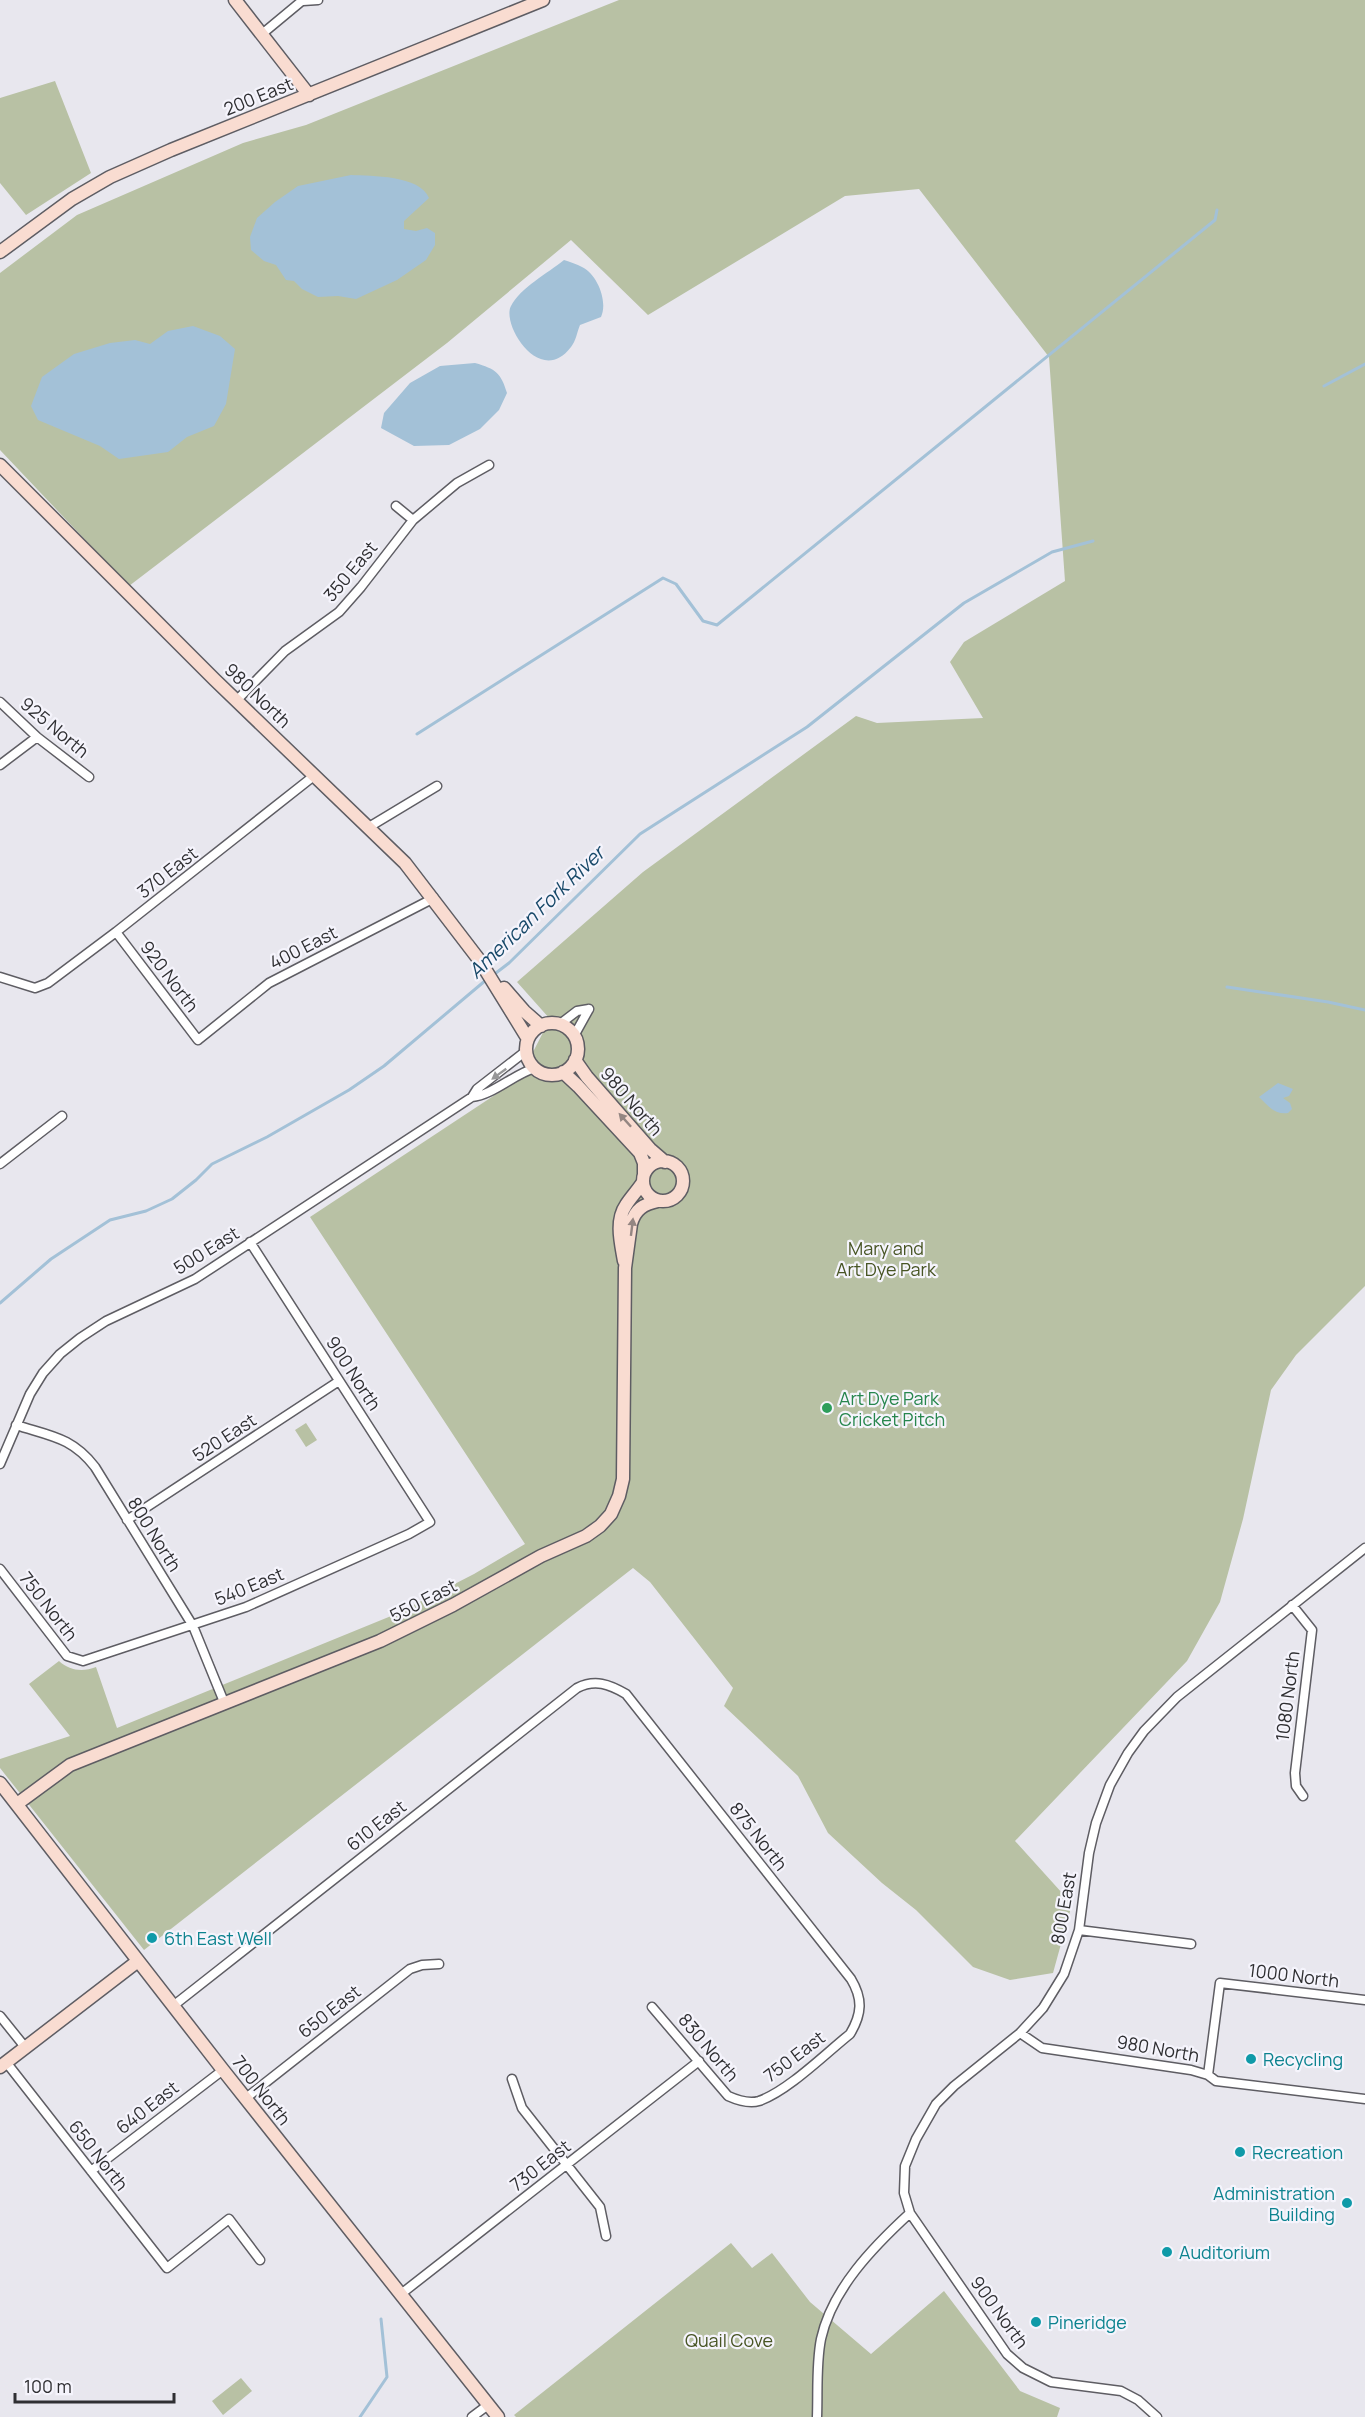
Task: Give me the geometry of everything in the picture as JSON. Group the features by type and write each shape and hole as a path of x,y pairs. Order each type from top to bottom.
{"street":[{"path":"235,0 309,95"},
{"path":"262,34 303,0 318,0"},
{"name":"200 East","path":"0,252 72,199 110,177 171,150 543,0"},
{"name":"980 North","path":"0,465 405,863 480,961 491,971 527,1045"},
{"name":"350 East","path":"237,700 285,651 339,612 413,520 457,483 489,465"},
{"path":"396,506 413,520"},
{"name":"925 North","path":"0,702 37,737 89,777"},
{"path":"0,765 37,737"},
{"name":"370 East","path":"0,977 35,988 48,983 315,775"},
{"path":"369,828 437,786"},
{"name":"400 East","path":"198,1040 277,979 434,898"},
{"name":"920 North","path":"116,932 198,1040"},
{"name":"980 North","path":"503,992 541,1026"},
{"path":"560,1024 574,1036 578,1052 575,1060 562,1072 548,1074 536,1068 527,1045 541,1026 560,1024 577,1011 589,1009 574,1036"},
{"name":"500 East","path":"0,1464 30,1394 43,1373 60,1354 80,1338 106,1321 195,1279 472,1097 477,1089 527,1045"},
{"name":"980 North","path":"575,1060 650,1149 665,1162"},
{"name":"500 East","path":"472,1097 480,1096 522,1072 536,1068"},
{"name":"980 North","path":"562,1072 578,1086 640,1154 644,1163 644,1178"},
{"path":"0,1164 62,1116"},
{"path":"665,1162 678,1169 682,1182 678,1194 673,1198 658,1201 648,1195 644,1178 655,1163 665,1162"},
{"name":"550 East","path":"625,1268 619,1236 620,1220 626,1203 644,1178"},
{"name":"550 East","path":"17,1804 70,1765 224,1702 355,1652 404,1630 469,1597 541,1556 585,1536 606,1520 619,1496 624,1472 625,1268 633,1216 642,1206 658,1201"},
{"name":"900 North","path":"250,1242 430,1522"},
{"name":"520 East","path":"127,1520 339,1381"},
{"name":"800 North","path":"16,1425 68,1441 84,1452 193,1626 224,1702"},
{"name":"540 East","path":"75,1660 83,1661 246,1607 410,1534 430,1522"},
{"name":"800 East","path":"910,2213 904,2193 905,2166 916,2139 936,2104 954,2086 1020,2033 1055,1989 1069,1960 1079,1930 1094,1830 1110,1785 1128,1753 1144,1731 1171,1702 1365,1548"},
{"name":"750 North","path":"0,1569 67,1656 75,1660"},
{"name":"1080 North","path":"1292,1605 1312,1630 1295,1773 1296,1786 1303,1796"},
{"name":"610 East","path":"173,2006 577,1688 593,1682 604,1683"},
{"name":"875 North","path":"604,1683 626,1694 851,1979 857,1989 861,2008 856,2024"},
{"name":"700 North","path":"0,1783 223,2070 498,2417"},
{"path":"1079,1930 1191,1944"},
{"path":"3,2064 138,1961"},
{"name":"650 East","path":"246,2098 410,1969 439,1964"},
{"name":"1000 North","path":"1208,2075 1220,1983 1365,2000"},
{"name":"830 North","path":"652,2007 728,2096 745,2102"},
{"path":"0,2016 25,2048"},
{"name":"750 East","path":"745,2102 758,2101 780,2089 850,2034 856,2024"},
{"name":"980 North","path":"1020,2033 1042,2048 1191,2070 1216,2080 1365,2099"},
{"name":"730 East","path":"401,2294 699,2061"},
{"name":"650 North","path":"3,2064 167,2268 229,2219 261,2260"},
{"name":"640 East","path":"91,2171 223,2070"},
{"path":"512,2079 522,2108 600,2206 606,2236"},
{"path":"817,2417 821,2340 835,2301 882,2240 910,2213"},
{"name":"900 North","path":"910,2213 999,2343 1015,2362 1036,2376 1059,2384 1121,2391 1137,2400 1157,2417"},
{"path":"472,2417 488,2405"}],"green space":[{"name":"Mary and Art Dye Park","path":"619,0 1365,0 1365,1286 1296,1355 1271,1390 1243,1519 1220,1602 1187,1661 1015,1841 1072,1904 1053,1973 1010,1980 973,1967 916,1910 882,1883 828,1833 798,1776 724,1706 733,1688 650,1582 633,1568 144,1950 0,1768 0,1759 70,1736 29,1684 59,1661 77,1670 96,1667 117,1728 396,1614 474,1574 525,1544 310,1217 519,1079 550,1019 517,982 643,872 856,716 877,723 983,718 950,662 964,642 1065,581 1049,357 919,189 845,196 648,315 571,240 447,343 129,586 0,450 0,273 77,215 243,143 306,125"},
{"path":"55,81 91,173 26,215 0,183 0,98"},
{"path":"306,1423 317,1440 306,1447 295,1430"},
{"name":"Quail Cove","path":"731,2243 752,2268 772,2253 810,2302 871,2354 944,2291 1020,2391 1060,2408 1057,2417 516,2417 514,2415"},
{"path":"241,2378 252,2391 223,2415 212,2401"}],"water":[{"path":"351,175 394,178 424,190 429,198 404,221 404,229 416,231 427,228 435,233 435,245 426,260 397,280 356,299 338,296 318,297 302,289 294,281 286,280 276,265 264,261 251,250 250,237 257,218 298,186"},
{"path":"564,260 582,267 593,276 600,289 603,311 601,317 580,325 573,345 559,358 547,360 536,357 526,349 517,338 509,315 511,306 521,293"},
{"path":"193,326 220,336 235,349 226,404 214,426 187,437 168,452 119,459 100,446 38,420 31,406 42,377 74,354 110,343 135,340 150,344 168,331"},
{"path":"475,363 497,373 507,393 499,410 480,429 449,445 414,446 381,428 384,413 410,383 440,366"},
{"path":"1278,1083 1293,1089 1289,1096 1283,1098 1290,1103 1292,1109 1288,1113 1275,1111 1259,1097"}],"waterway":[{"path":"417,734 663,578 676,584 703,621 717,625 1215,220 1217,210"},
{"name":"American Fork River","path":"1324,386 1365,364"},
{"name":"American Fork River","path":"492,976 509,963 640,834 807,727 964,603 1052,552 1093,541"},
{"name":"American Fork River","path":"0,1303 51,1259 110,1220 146,1211 172,1199 212,1164 267,1137 349,1090 384,1066 486,980"},
{"path":"1227,987 1328,1002 1365,1010"},
{"path":"360,2417 387,2377 381,2319"}],"place":[{"name":"Art Dye Park Cricket Pitch","path":"827,1408"},
{"name":"6th East Well","path":"152,1938"},
{"name":"Recycling","path":"1251,2059"},
{"name":"Recreation","path":"1240,2152"},
{"name":"Administration Building","path":"1347,2203"},
{"name":"Auditorium","path":"1167,2252"},
{"name":"Pineridge","path":"1036,2322"}]}
